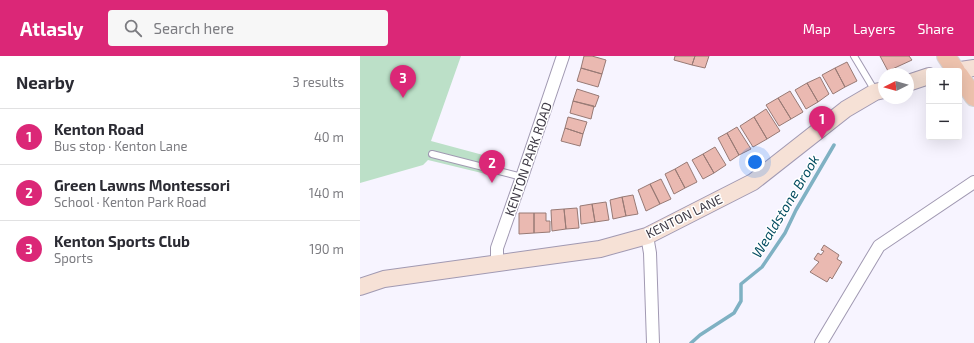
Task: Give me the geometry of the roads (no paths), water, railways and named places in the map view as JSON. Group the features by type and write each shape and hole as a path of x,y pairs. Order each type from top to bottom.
{"main road":[{"path":"946,56 953,68"},
{"path":"962,79 974,97"}],"street":[{"name":"KENTON PARK ROAD","path":"497,262 497,248 563,56"},
{"path":"962,70 974,68"},
{"path":"914,81 926,77"},
{"name":"KENTON LANE","path":"360,287 384,279 497,262 600,249 647,236 752,182 846,109 878,92"},
{"path":"821,343 879,246 974,182"},
{"path":"647,236 650,253 653,343"}],"lane":[{"path":"854,56 878,88"},
{"path":"432,154 522,177"}],"waterway":[{"name":"Wealdstone Brook","path":"691,343 700,335 734,313 741,301 741,284 762,267 785,233 796,210 834,145"}],"place":[{"name":"Kenton Sports Club","path":"403,98"},
{"name":"Kenton Road","path":"822,139"},
{"name":"Green Lawns Montessori","path":"492,183"}]}
